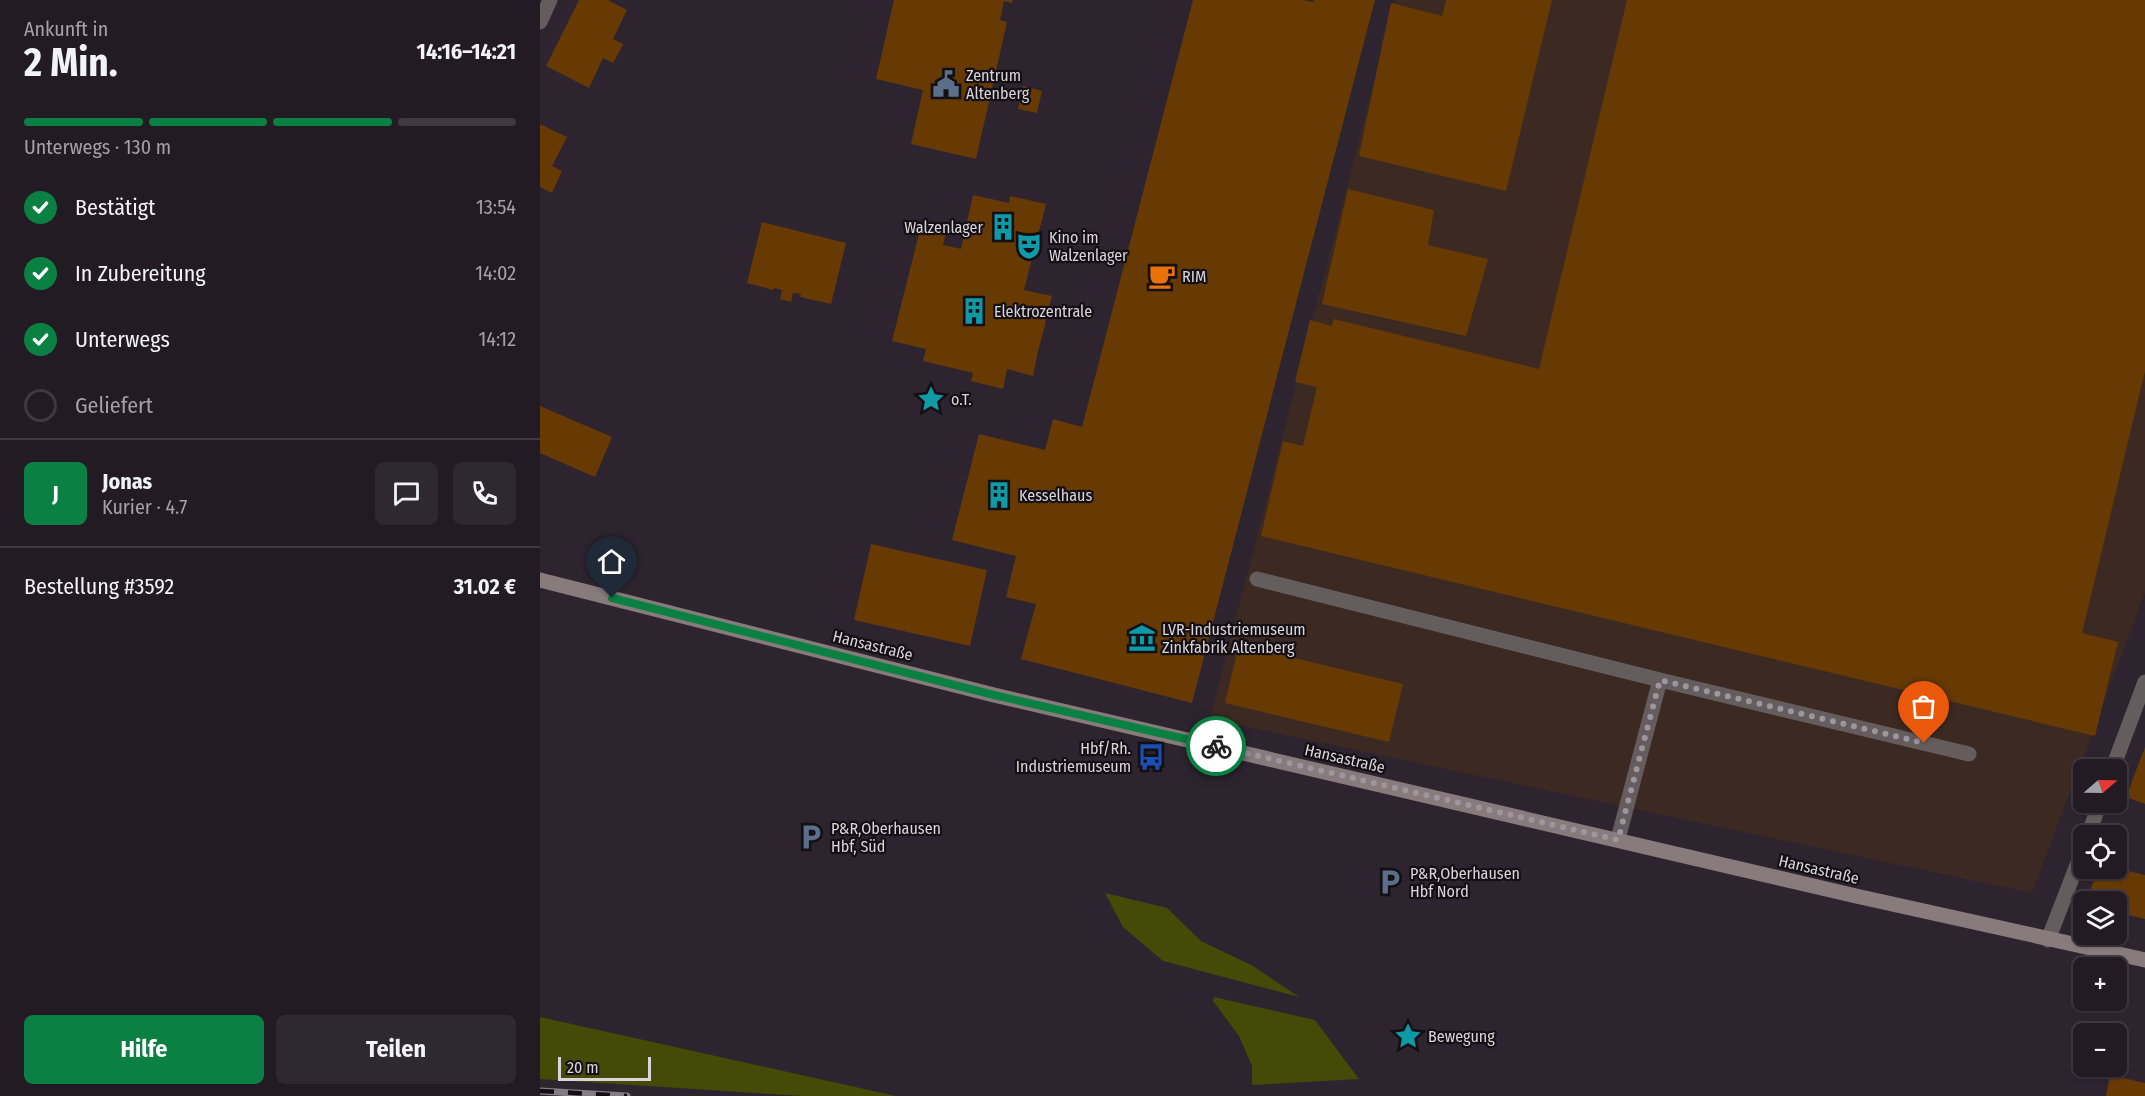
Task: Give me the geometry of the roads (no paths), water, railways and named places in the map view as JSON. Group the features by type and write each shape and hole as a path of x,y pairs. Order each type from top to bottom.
{"main road":[{"name":"Hansastraße","path":"540,580 994,695 2049,940 2145,960"}],"street":[{"path":"540,22 550,0"},
{"path":"1257,579 1660,680 1969,754"},
{"path":"1618,840 1660,680"},
{"path":"2116,759 2145,682"},
{"path":"2049,940 2073,876"}],"railway":[{"path":"540,1091 627,1096"}],"place":[{"name":"Zentrum Altenberg","path":"946,84"},
{"name":"Walzenlager","path":"1003,227"},
{"name":"Kino im Walzenlager","path":"1029,246"},
{"name":"RIM","path":"1162,276"},
{"name":"Elektrozentrale","path":"974,311"},
{"name":"o.T.","path":"931,399"},
{"name":"Kesselhaus","path":"999,495"},
{"name":"LVR-Industriemuseum Zinkfabrik Altenberg","path":"1142,638"},
{"name":"Hbf/Rh. Industriemuseum","path":"1151,757"},
{"name":"P&R,Oberhausen Hbf, Süd","path":"811,837"},
{"name":"P&R,Oberhausen Hbf Nord","path":"1390,882"},
{"name":"Bewegung","path":"1408,1036"}]}
